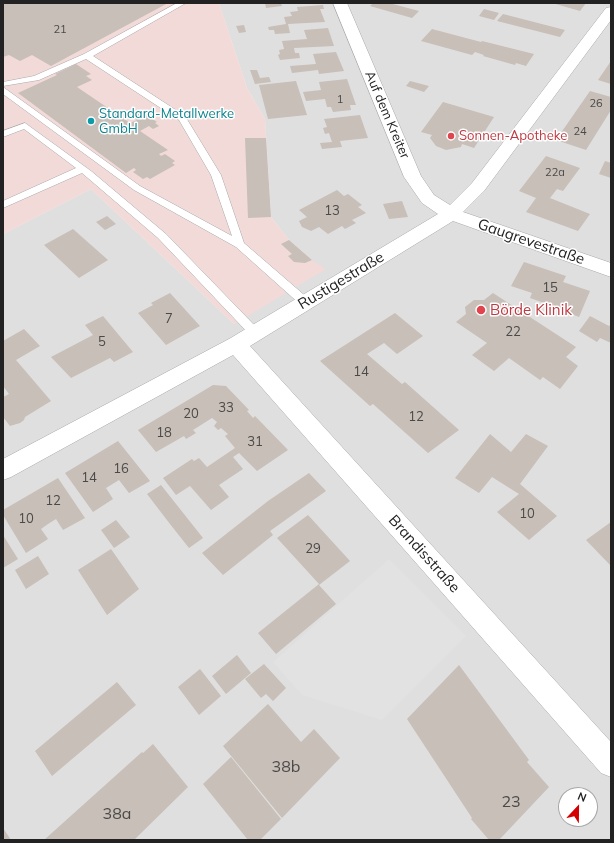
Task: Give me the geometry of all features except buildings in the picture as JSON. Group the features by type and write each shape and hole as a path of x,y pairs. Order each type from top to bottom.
{"street":[{"name":"Auf dem Kreiter","path":"340,3 413,177 428,199 451,214"},
{"name":"Rustigestraße","path":"3,470 246,339 451,214 478,187 611,11"},
{"name":"Gaugrevestraße","path":"451,214 611,270"},
{"name":"Brandisstraße","path":"246,339 611,763"}],"lane":[{"path":"3,84 36,78 88,56 182,3"},
{"path":"88,56 182,118 216,175 240,245"},
{"path":"3,90 137,188 240,245 306,303"},
{"path":"3,134 25,126 82,169 162,236 246,339"},
{"path":"3,205 82,169"}],"shaded area":[{"path":"3,3 219,3 247,88 265,119 271,217 289,240 312,260 326,269 234,324 91,189 3,234"},
{"path":"219,3 611,3 611,840 3,840 3,234 91,189 234,324 312,260 289,240 271,217 265,119 247,88"},
{"path":"389,559 466,636 382,720 302,695 273,662"}],"place":[{"name":"Standard-Metallwerke GmbH","path":"91,121"},
{"name":"Sonnen-Apotheke","path":"451,136"},
{"name":"Börde Klinik","path":"481,310"}]}
